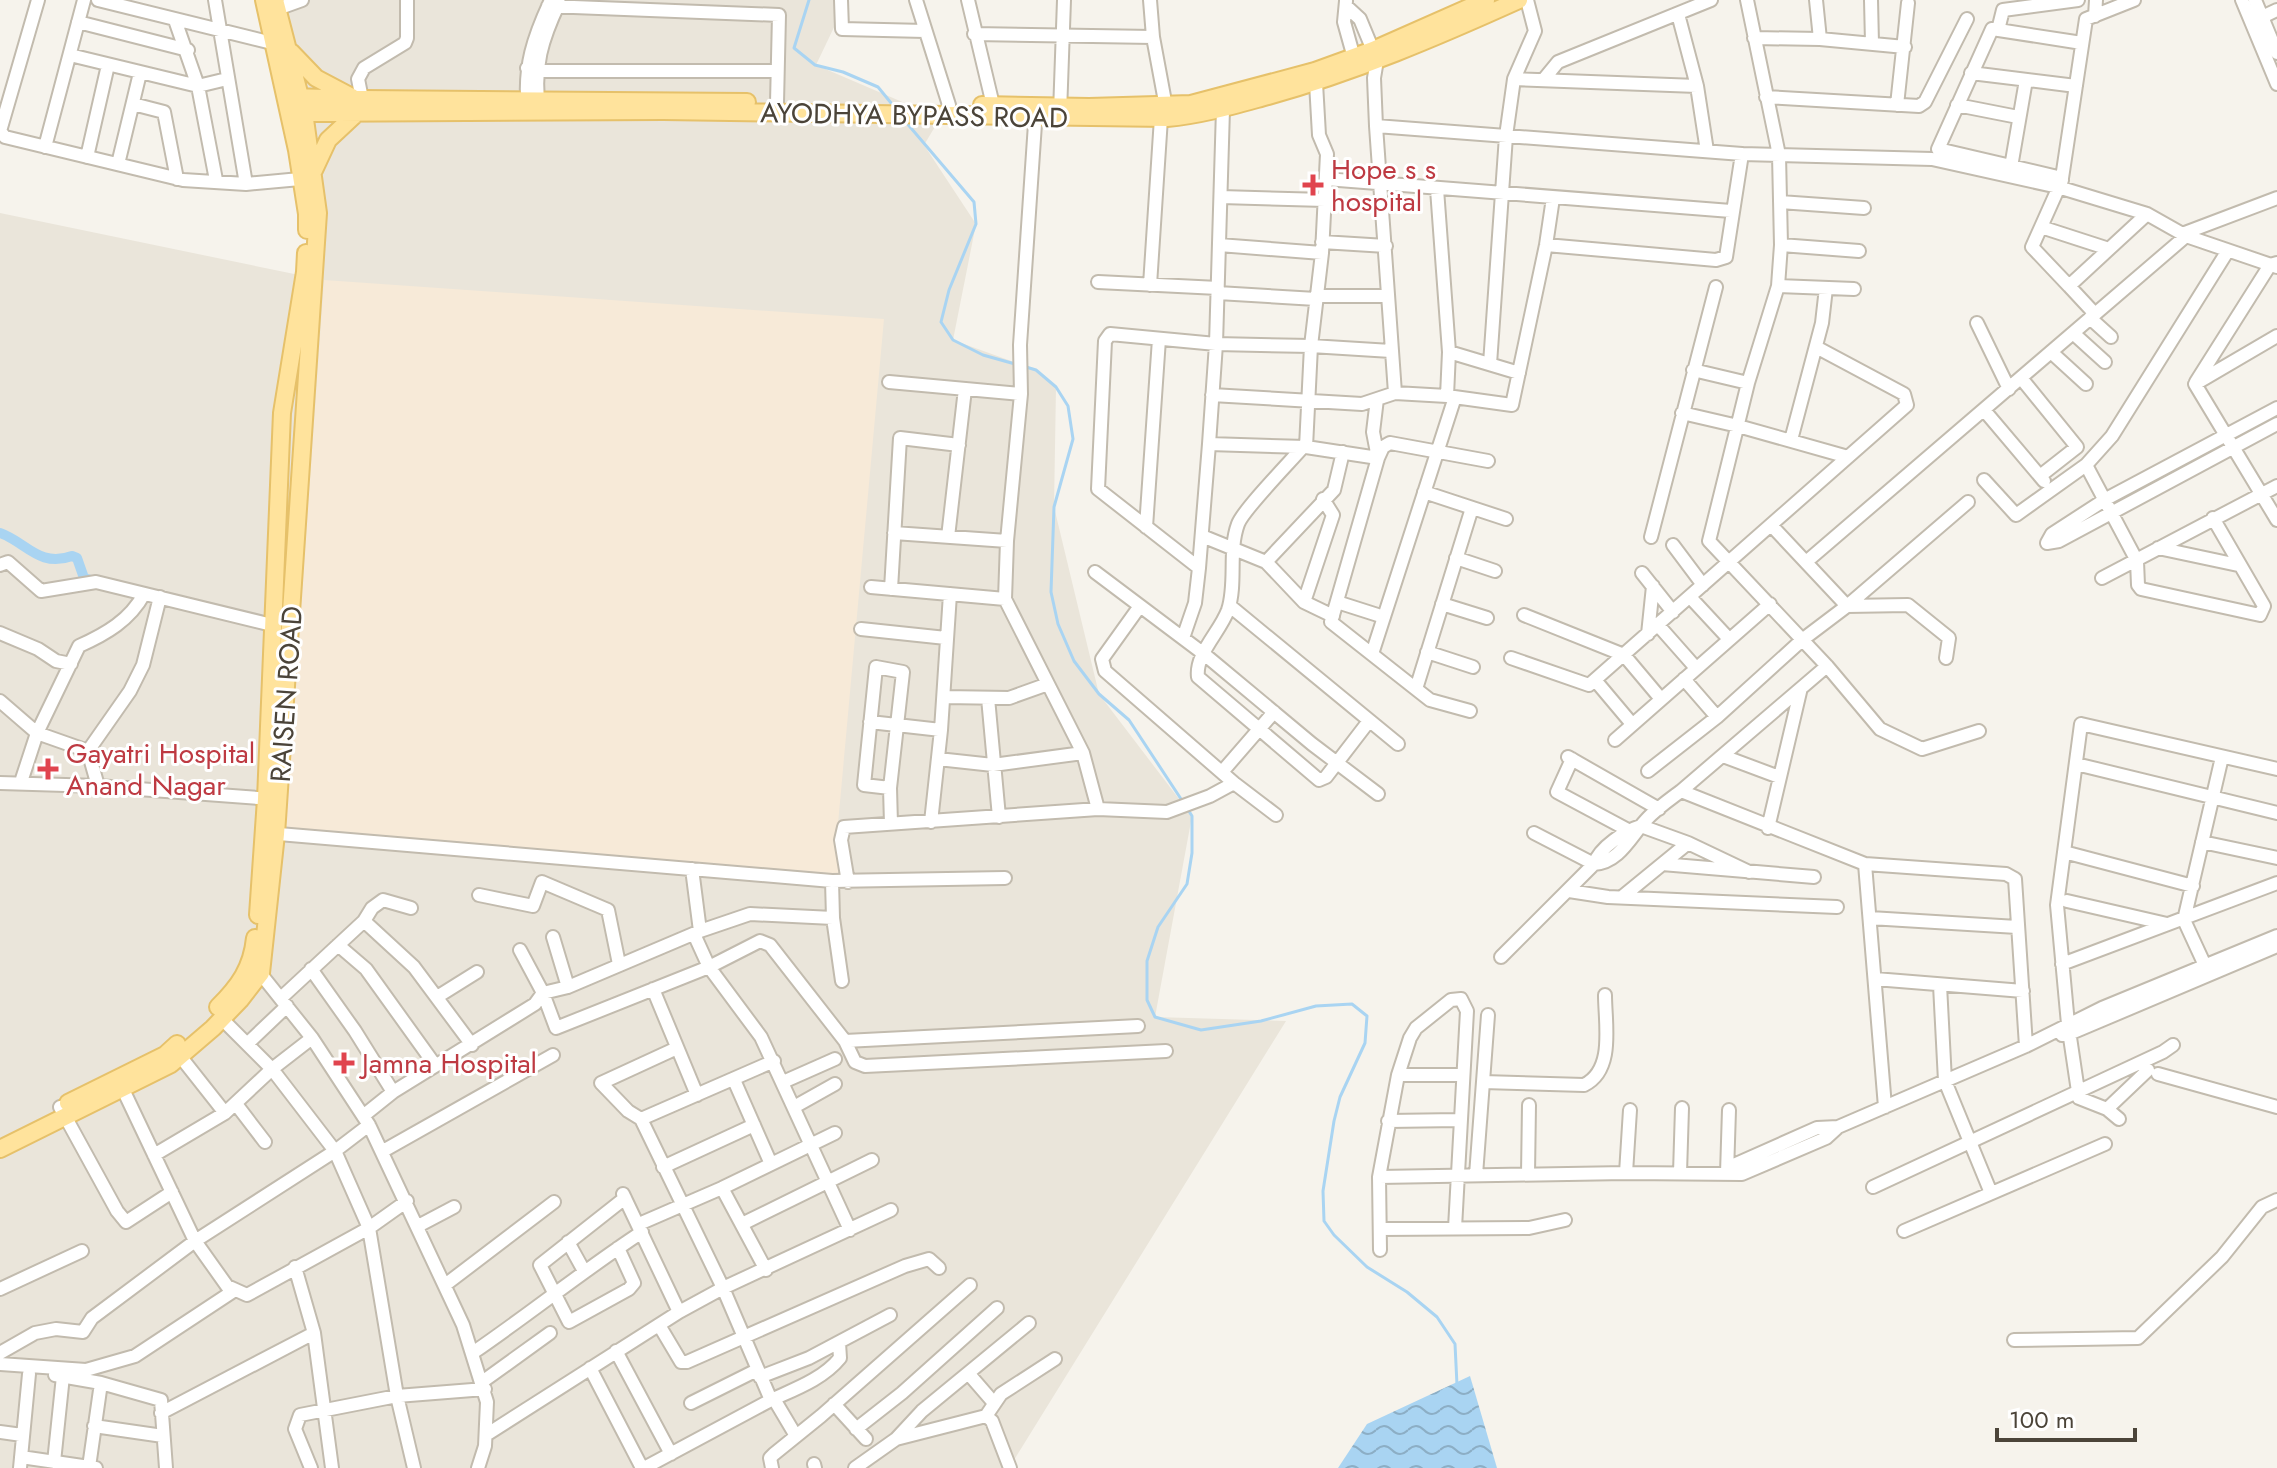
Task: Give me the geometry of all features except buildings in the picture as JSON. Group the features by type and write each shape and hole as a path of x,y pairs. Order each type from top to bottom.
{"main road":[{"name":"AYODHYA BYPASS ROAD","path":"1375,55 1486,0"},
{"name":"AYODHYA BYPASS ROAD","path":"294,105 1124,112 1193,116 1315,71 1375,55 1519,0"},
{"name":"RAISEN ROAD","path":"0,1137 171,1064 222,1019 256,968 306,409 318,221 297,150 294,105 272,3"},
{"path":"280,45 316,78 359,104 328,140 306,176"},
{"name":"AYODHYA BYPASS ROAD","path":"1222,103 1316,83 1355,62"},
{"name":"AYODHYA BYPASS ROAD","path":"533,106 777,103 866,110"},
{"name":"AYODHYA BYPASS ROAD","path":"928,110 949,105 993,105 1036,111"},
{"name":"RAISEN ROAD","path":"272,799 272,625 283,407 305,272 306,176"},
{"path":"283,407 306,409"},
{"name":"RAISEN ROAD","path":"120,1084 165,1055 206,1020 256,968"},
{"name":"RAISEN ROAD","path":"0,1149 62,1111"}],"street":[{"path":"38,0 0,131 5,137 177,179 246,184 306,176"},
{"path":"45,147 84,0"},
{"path":"98,0 280,45"},
{"path":"215,0 246,184"},
{"path":"272,3 302,0"},
{"path":"359,104 358,79 364,68 405,43 407,0"},
{"path":"743,14 751,0"},
{"path":"841,0 842,29 925,31"},
{"path":"916,0 949,105"},
{"path":"968,0 993,105"},
{"path":"1060,112 1064,0"},
{"path":"1150,0 1164,113 1150,285"},
{"path":"1490,364 1506,136 1514,79 1535,31 1527,0"},
{"path":"1544,79 1558,62 1711,0"},
{"path":"1747,0 1779,155 1781,245 1778,286 1748,383 1709,541 1827,666 1880,729 1922,749 1979,731"},
{"path":"1816,0 1820,39"},
{"path":"1871,0 1872,43"},
{"path":"1998,30 2003,10 2078,0"},
{"path":"2095,16 2096,0"},
{"path":"2111,337 2032,247 2060,183 2086,19 2134,0"},
{"path":"2242,0 2277,84"},
{"path":"2255,0 2268,22 2277,53"},
{"path":"533,106 532,70 554,3 779,15 777,103"},
{"path":"1346,3 1360,19 1375,55 1379,184 1395,393"},
{"path":"1346,3 1344,22 1355,62 1374,78"},
{"path":"1897,105 1908,3"},
{"path":"2268,22 2277,10"},
{"path":"1678,14 1697,86 1707,151"},
{"path":"1766,97 1919,106 1925,102 1967,19"},
{"path":"175,20 188,50 198,86 216,180"},
{"path":"78,22 188,50"},
{"path":"2082,43 1992,29 1938,149 2060,183 2147,214 2184,235 2227,252 2275,265 2195,384"},
{"path":"974,34 1153,37"},
{"path":"1754,38 1820,39 1905,47"},
{"path":"70,55 198,86 227,79"},
{"path":"87,157 108,65"},
{"path":"532,70 776,71"},
{"path":"118,164 140,73"},
{"path":"1971,73 2076,86"},
{"path":"1514,79 1697,86"},
{"path":"2011,167 2026,80"},
{"path":"1316,83 1319,135 1327,154 1304,447 1238,522 1233,548 1230,606 1221,629 1197,668 1198,677 1319,780 1326,777 1369,721"},
{"path":"1183,638 1195,603 1209,444 1216,344 1222,103"},
{"path":"133,104 164,112 177,179"},
{"path":"1957,105 2018,117"},
{"path":"1036,111 1020,345 1021,394 1007,541 1005,599 1083,753 1098,809"},
{"path":"1376,126 1742,154 1932,159 2060,183"},
{"path":"1546,245 1716,260 1726,257 1742,154"},
{"path":"1326,179 1731,211"},
{"path":"1372,654 1437,452 1451,396 1437,189"},
{"path":"1221,197 1325,200"},
{"path":"1212,395 1362,404 1395,393 1451,396 1512,405 1553,198"},
{"path":"1806,562 2184,235 2277,198"},
{"path":"1780,202 1864,208"},
{"path":"2069,286 2147,214"},
{"path":"2041,227 2109,249"},
{"path":"1219,245 1386,246"},
{"path":"1781,245 1859,251"},
{"path":"1984,480 2016,515 2086,465 2112,436 2227,252"},
{"path":"1098,282 1316,298 1388,296"},
{"path":"1778,286 1854,289"},
{"path":"1651,537 1716,287"},
{"path":"1791,440 1822,323 1826,288"},
{"path":"1977,323 2009,389"},
{"path":"2073,333 2105,362"},
{"path":"1199,568 1098,489 1105,341 1110,334 1216,344 1391,351"},
{"path":"2195,384 2277,336"},
{"path":"1146,527 1159,339"},
{"path":"1511,658 1589,685 1907,405 1904,394 1816,347"},
{"path":"1449,352 1519,373"},
{"path":"2051,352 2086,384"},
{"path":"1693,370 1748,383"},
{"path":"2021,378 2077,447 2040,476"},
{"path":"889,382 1021,394"},
{"path":"2195,384 2277,520"},
{"path":"948,537 965,389"},
{"path":"1377,399 1373,455 1331,622 1430,700 1470,711"},
{"path":"2277,408 2230,442 2113,512 2059,541 2047,543 2052,534 2106,499 2230,442 2277,424"},
{"path":"1984,410 2051,490"},
{"path":"1682,413 1848,457"},
{"path":"891,589 900,438 959,445"},
{"path":"1209,444 1304,447 1373,455 1390,443 1488,461"},
{"path":"1266,562 1334,490 1343,452"},
{"path":"2086,465 2137,561 2138,585 2141,589 2260,615 2264,606 2213,518"},
{"path":"2102,578 2277,486"},
{"path":"1424,492 1506,519"},
{"path":"1304,602 1333,515 1323,499"},
{"path":"1648,771 1717,717 1802,640 1847,606 1968,502"},
{"path":"1416,689 1472,508"},
{"path":"1771,525 1847,606 1908,605 1949,638 1946,658"},
{"path":"894,533 1007,541"},
{"path":"1202,536 1266,562 1304,602 1333,616"},
{"path":"1673,545 1703,585"},
{"path":"2158,548 2238,565"},
{"path":"1456,558 1495,571"},
{"path":"0,565 8,562 41,591 96,582 272,625"},
{"path":"1095,572 1204,654 1312,744 1378,794"},
{"path":"1642,573 1673,612"},
{"path":"1653,586 1653,630 1696,668"},
{"path":"871,587 1005,599"},
{"path":"21,782 37,733 79,646 103,636 136,609 144,594"},
{"path":"931,822 944,697 950,594"},
{"path":"88,751 130,691 143,665 160,597"},
{"path":"1690,597 1729,639"},
{"path":"1337,602 1384,617"},
{"path":"1442,604 1487,618"},
{"path":"1615,740 1770,604"},
{"path":"1140,606 1102,659 1105,671 1234,783 1276,815"},
{"path":"1230,606 1398,744"},
{"path":"1524,615 1624,655 1661,699"},
{"path":"861,629 946,638"},
{"path":"0,633 38,649 56,661 71,664"},
{"path":"1427,652 1473,667"},
{"path":"1534,833 1594,864 1605,863 1631,841 1659,809 1827,666"},
{"path":"890,788 864,785 876,667 903,672 890,788 891,824"},
{"path":"1684,679 1717,717"},
{"path":"1595,680 1632,724"},
{"path":"944,697 1009,698 1048,684"},
{"path":"1768,828 1800,692"},
{"path":"988,698 999,817"},
{"path":"0,701 37,733 88,751"},
{"path":"1222,772 1274,712"},
{"path":"0,715 16,716"},
{"path":"870,722 941,730"},
{"path":"2119,1119 2107,1109 2079,1098 2062,964 2057,905 2081,724 2277,769"},
{"path":"1296,760 1312,744"},
{"path":"88,751 98,786"},
{"path":"938,759 993,765 1083,753"},
{"path":"1723,756 1779,777"},
{"path":"2208,970 2184,920 2222,757"},
{"path":"1628,830 1557,792 1570,758 1659,809"},
{"path":"2076,764 2277,813"},
{"path":"0,783 98,786 272,799"},
{"path":"848,882 841,840 844,827 1098,809 1167,812 1234,783"},
{"path":"1681,791 1865,864 2006,874 2015,879 2026,1046"},
{"path":"1501,957 1569,891 1594,864 1597,856 1628,830 1641,826 1688,843 1749,872"},
{"path":"270,833 848,882 1005,878"},
{"path":"2202,842 2277,858"},
{"path":"1622,897 1688,843"},
{"path":"2064,852 2193,886"},
{"path":"1662,864 1814,877"},
{"path":"1865,864 1885,1107"},
{"path":"692,869 697,933 709,967 761,1037 774,1061 850,1230"},
{"path":"832,881 833,918 842,981"},
{"path":"479,895 533,906 542,882 608,910 619,964"},
{"path":"2062,964 2277,883"},
{"path":"1569,891 1622,897 1837,907"},
{"path":"247,1044 311,969 364,921 372,908 383,900 411,908"},
{"path":"2067,901 2167,924"},
{"path":"0,1353 35,1333 56,1329 83,1332 92,1318 195,1241 335,1151 393,1092 535,1004 543,993 568,987 750,914 833,918"},
{"path":"1870,918 2017,927"},
{"path":"364,921 414,967 472,1045"},
{"path":"1379,1177 1742,1174 1817,1128 1838,1127 2208,970 2277,936"},
{"path":"553,937 568,987"},
{"path":"520,950 543,993 556,1028 709,967 760,941 770,945 845,1041 855,1062 865,1066 1166,1051"},
{"path":"338,945 366,969 435,1065"},
{"path":"2208,970 2277,946"},
{"path":"256,968 312,1038 366,1120 445,1285 474,1352 487,1402 486,1435 478,1468"},
{"path":"311,969 393,1092"},
{"path":"437,997 477,972"},
{"path":"1875,979 2023,991"},
{"path":"1940,985 1945,1081 1991,1193"},
{"path":"653,989 697,1095"},
{"path":"1483,1082 1584,1085 1593,1081 1604,1064 1605,995"},
{"path":"1380,1250 1379,1177 1398,1075 1416,1028 1457,998 1465,1002 1467,1011 1455,1228"},
{"path":"1476,1175 1488,1015"},
{"path":"222,1019 272,1069 335,1151 369,1228 397,1396 414,1468"},
{"path":"845,1041 1138,1026"},
{"path":"154,1155 225,1113 272,1069 312,1038"},
{"path":"1873,1187 2173,1045"},
{"path":"677,1048 601,1083 628,1111 641,1119 663,1167 685,1204 772,1400 796,1436"},
{"path":"383,1151 553,1055"},
{"path":"180,1056 225,1113"},
{"path":"783,1082 835,1059"},
{"path":"641,1119 774,1061"},
{"path":"2107,1109 2153,1072 2277,1107"},
{"path":"1398,1075 1462,1075"},
{"path":"734,1080 771,1164"},
{"path":"120,1084 195,1241 227,1286 247,1295 369,1228 407,1201"},
{"path":"794,1107 835,1084"},
{"path":"236,1104 265,1142"},
{"path":"1528,1174 1529,1105"},
{"path":"1680,1173 1682,1108"},
{"path":"1626,1173 1630,1110"},
{"path":"1729,1110 1730,1172"},
{"path":"62,1111 126,1222 172,1192"},
{"path":"1388,1121 1459,1120"},
{"path":"663,1167 754,1125"},
{"path":"474,1352 618,1248 640,1228 835,1133"},
{"path":"1904,1231 2105,1144"},
{"path":"742,1224 872,1160"},
{"path":"722,1188 766,1270"},
{"path":"618,1248 634,1283 629,1289 569,1322 540,1265 624,1194 679,1312"},
{"path":"2014,1340 2138,1338 2222,1257 2262,1207 2277,1200"},
{"path":"445,1285 554,1202"},
{"path":"418,1226 454,1207"},
{"path":"486,1435 679,1312 723,1288 891,1210"},
{"path":"1380,1229 1529,1228 1565,1220"},
{"path":"568,1242 584,1271"},
{"path":"0,1289 82,1251"},
{"path":"659,1325 681,1362 687,1362 905,1266 929,1259 939,1268"},
{"path":"295,1267 314,1333 332,1468"},
{"path":"772,1468 770,1458 970,1285"},
{"path":"0,1364 86,1370 135,1356 235,1290"},
{"path":"856,1429 902,1393 997,1308"},
{"path":"691,1403 839,1343 890,1315"},
{"path":"855,1468 896,1439 922,1411 1029,1323"},
{"path":"161,1413 314,1333"},
{"path":"311,1468 295,1429 300,1415 397,1396 484,1386 550,1333"},
{"path":"590,1368 643,1468 798,1389 833,1366 840,1358 839,1343"},
{"path":"616,1351 671,1454"},
{"path":"896,1439 986,1416 1001,1394 1055,1359"},
{"path":"0,1371 63,1376 161,1400 166,1468"},
{"path":"968,1373 994,1403"},
{"path":"29,1374 21,1462 54,1462 96,1468"},
{"path":"54,1462 63,1376"},
{"path":"89,1467 101,1383"},
{"path":"834,1404 866,1439"},
{"path":"986,1416 992,1421 1010,1468"},
{"path":"94,1426 163,1436"},
{"path":"0,1432 22,1435"}],"shaded area":[{"path":"281,0 847,0 816,65 907,104 948,105 924,145 976,224 953,340 1036,370 1056,387 1054,507 1099,694 1192,816 1155,1017 1286,1021 1009,1468 0,1468 0,213 304,276 318,221"},
{"path":"324,280 884,319 837,835 841,874 285,832"}],"water":[{"path":"1470,1376 1497,1468 1338,1468 1367,1424"}],"waterway":[{"path":"809,0 794,48 815,65 843,72 878,87 896,109"},
{"path":"905,121 974,202 976,224 949,290 941,322 953,340 983,355 1015,364"},
{"path":"1026,367 1036,370 1056,387 1068,406 1073,439 1054,507 1051,592 1058,624 1074,661 1099,694 1129,720 1183,802"},
{"path":"0,533 50,559 77,558 84,578 94,581"},
{"path":"1187,808 1192,816 1192,853 1187,884 1158,927 1147,961 1147,1000 1155,1017 1201,1030 1261,1021 1316,1006 1352,1004 1367,1016 1365,1043 1340,1097 1334,1121 1323,1191 1324,1221 1367,1267 1407,1292 1437,1317 1455,1344 1457,1385"}],"place":[{"name":"Hope s s hospital","path":"1313,185"},
{"name":"Gayatri Hospital Anand Nagar","path":"48,769"},
{"name":"Jamna Hospital","path":"344,1063"}]}
